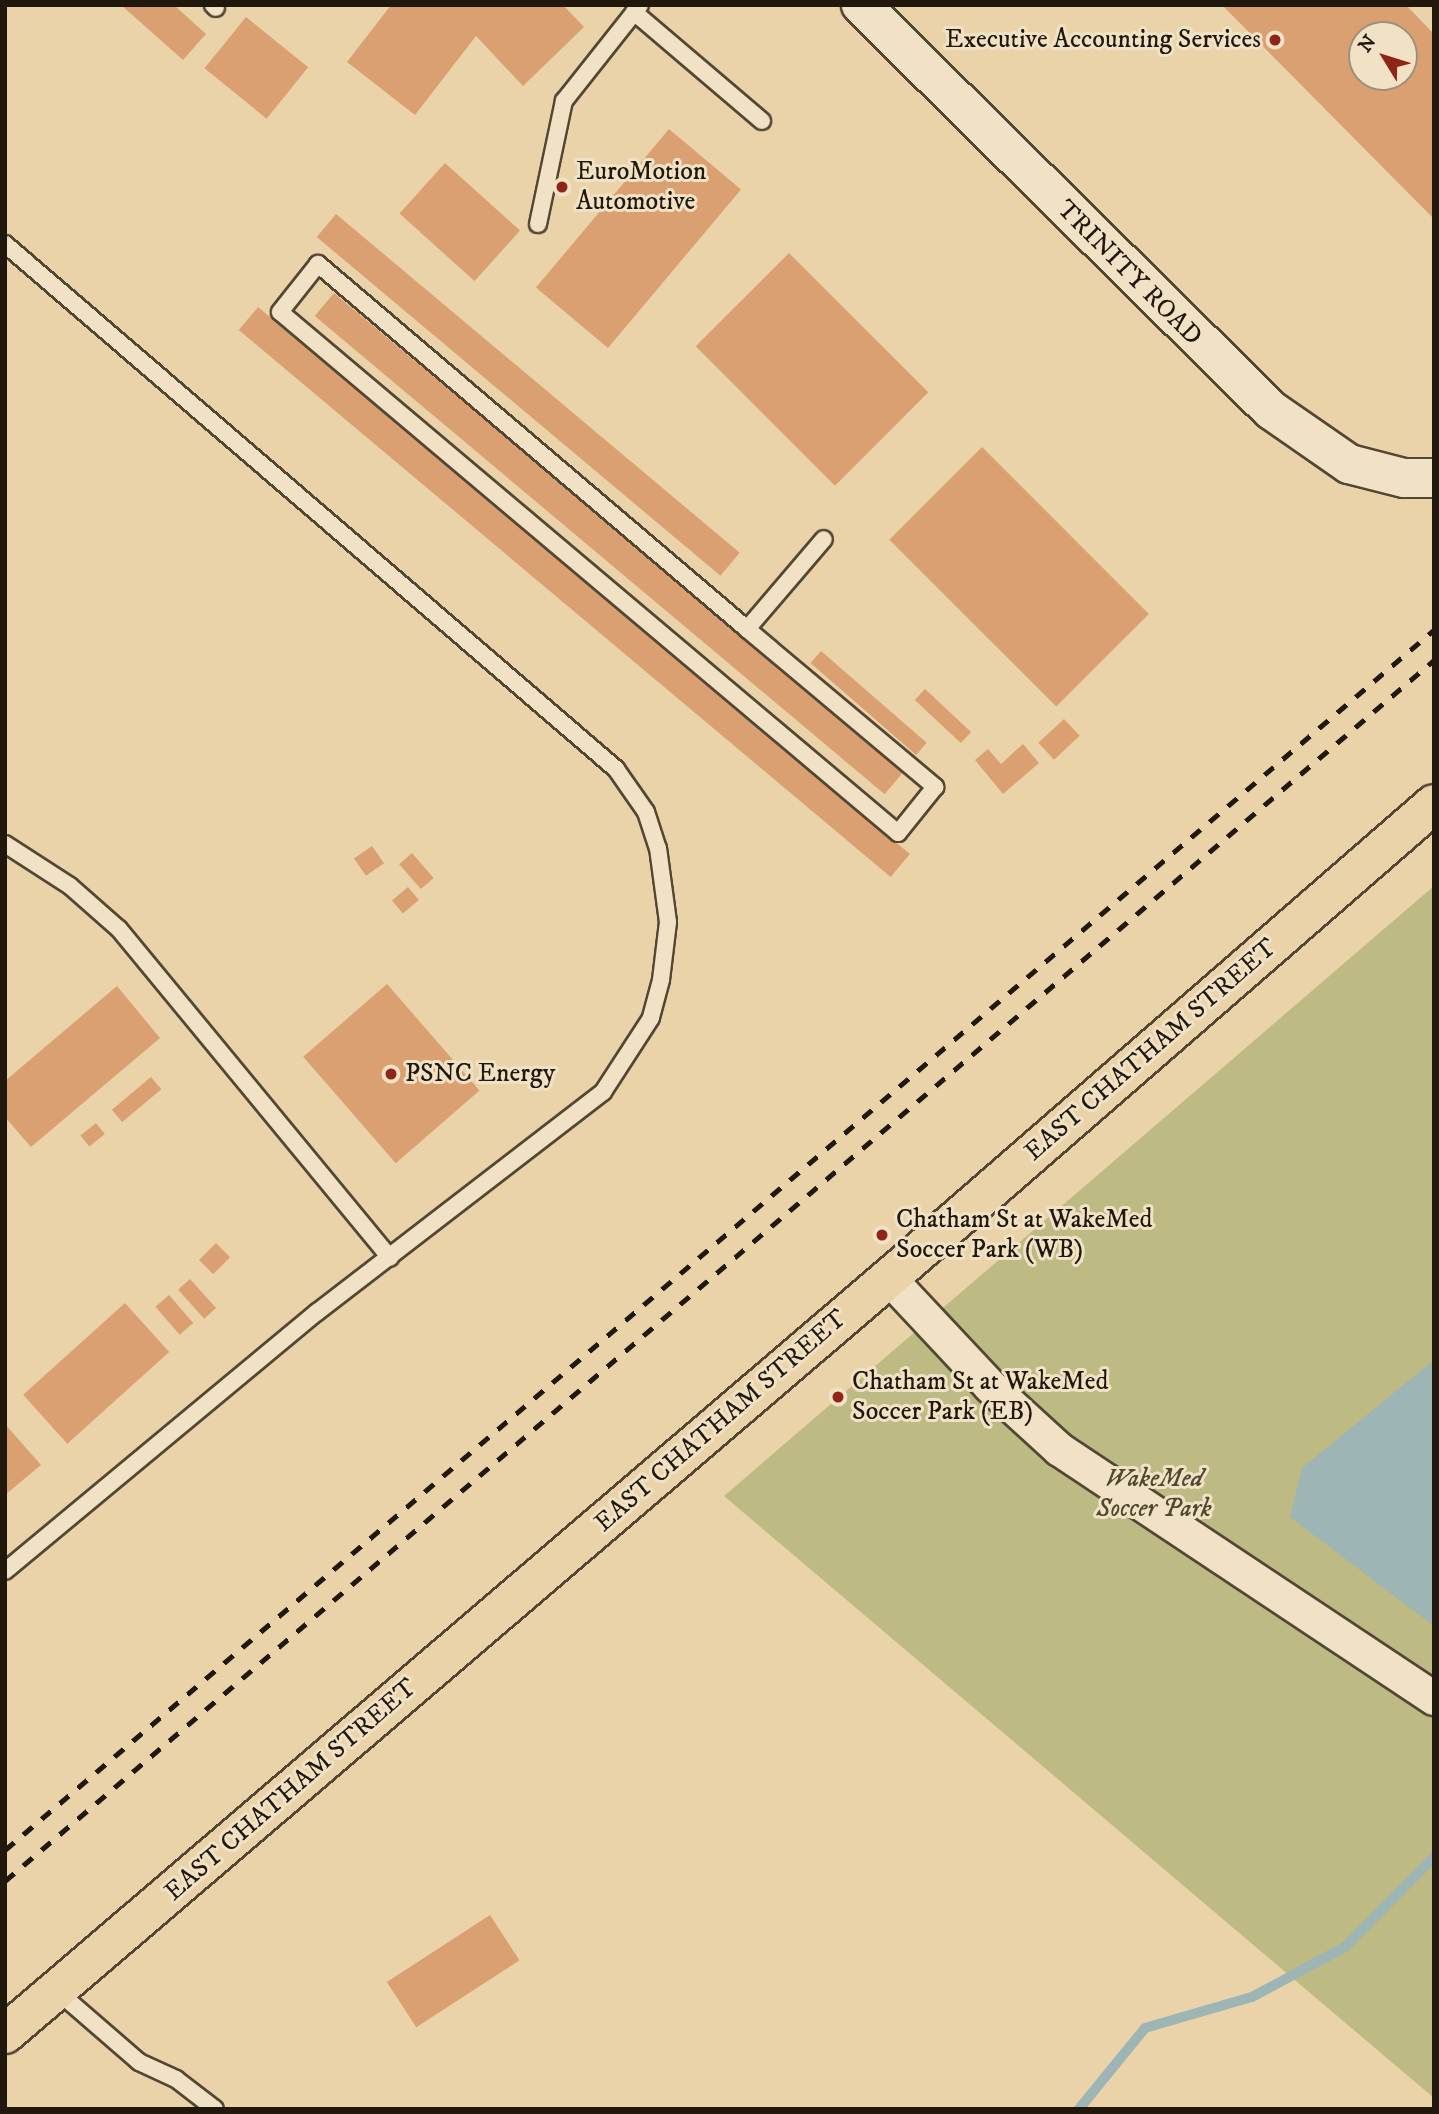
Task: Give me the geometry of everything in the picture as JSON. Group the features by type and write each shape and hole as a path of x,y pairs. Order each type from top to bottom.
{"main road":[{"name":"TRINITY ROAD","path":"861,5 1271,410 1349,464 1404,478 1434,478"},
{"name":"EAST CHATHAM STREET","path":"5,2034 889,1278 1434,804"}],"street":[{"path":"889,1278 999,1395 1059,1449 1434,1698"}],"lane":[{"path":"538,224 564,102 637,9 762,121"},
{"path":"5,244 616,769 646,812 658,848 667,922 661,980 642,1039 603,1092 317,1312 5,1571"},
{"path":"318,264 747,629 935,787 898,833 280,312 318,264"},
{"path":"747,629 824,539"},
{"path":"5,844 70,886 119,929 390,1258"},
{"path":"56,1990 139,2062 176,2079 215,2109"}],"green space":[{"name":"WakeMed Soccer Park","path":"1434,886 1434,2098 724,1496"}],"water":[{"path":"1434,1360 1434,1626 1290,1517 1302,1468"}],"building":[{"path":"121,5 174,5 206,34 183,60"},
{"path":"391,5 563,5 584,27 523,86 476,36 415,115 347,62"},
{"path":"1222,5 1406,5 1434,34 1434,219"},
{"path":"246,17 308,67 267,119 204,68"},
{"path":"669,129 741,189 608,348 536,288"},
{"path":"445,163 520,231 475,281 399,214"},
{"path":"336,214 740,553 720,576 317,237"},
{"path":"789,253 928,392 835,486 696,346"},
{"path":"334,293 904,771 885,794 315,316"},
{"path":"258,307 910,854 891,877 239,330"},
{"path":"982,447 1149,614 1056,707 889,540"},
{"path":"821,651 927,743 916,755 811,663"},
{"path":"925,689 971,732 961,743 915,700"},
{"path":"1064,719 1080,736 1054,760 1038,743"},
{"path":"1023,744 1039,763 1003,794 975,760 988,749 1001,764"},
{"path":"372,846 384,863 366,876 354,859"},
{"path":"412,853 434,878 421,889 399,864"},
{"path":"408,887 419,900 403,914 392,900"},
{"name":"PSNC Energy","path":"387,984 480,1090 396,1163 303,1057"},
{"path":"117,986 160,1038 31,1147 5,1117 5,1081"},
{"path":"151,1077 161,1089 122,1122 112,1110"},
{"path":"96,1123 105,1134 89,1146 80,1136"},
{"path":"216,1243 230,1257 213,1274 199,1260"},
{"path":"190,1279 216,1308 204,1319 178,1290"},
{"path":"169,1295 193,1323 180,1335 155,1307"},
{"path":"125,1303 169,1352 67,1444 23,1395"},
{"path":"5,1424 41,1465 5,1495"},
{"path":"490,1915 519,1960 416,2027 387,1982"}],"waterway":[{"path":"1079,2109 1145,2028 1252,1997 1345,1947 1434,1857"}],"railway":[{"path":"5,1850 1434,630"},
{"path":"5,1881 1434,660"}],"place":[{"name":"Executive Accounting Services","path":"1275,40"},
{"name":"EuroMotion Automotive","path":"562,187"},
{"name":"PSNC Energy","path":"391,1074"},
{"name":"Chatham St at WakeMed Soccer Park (WB)","path":"882,1235"},
{"name":"Chatham St at WakeMed Soccer Park (EB)","path":"838,1397"}]}
